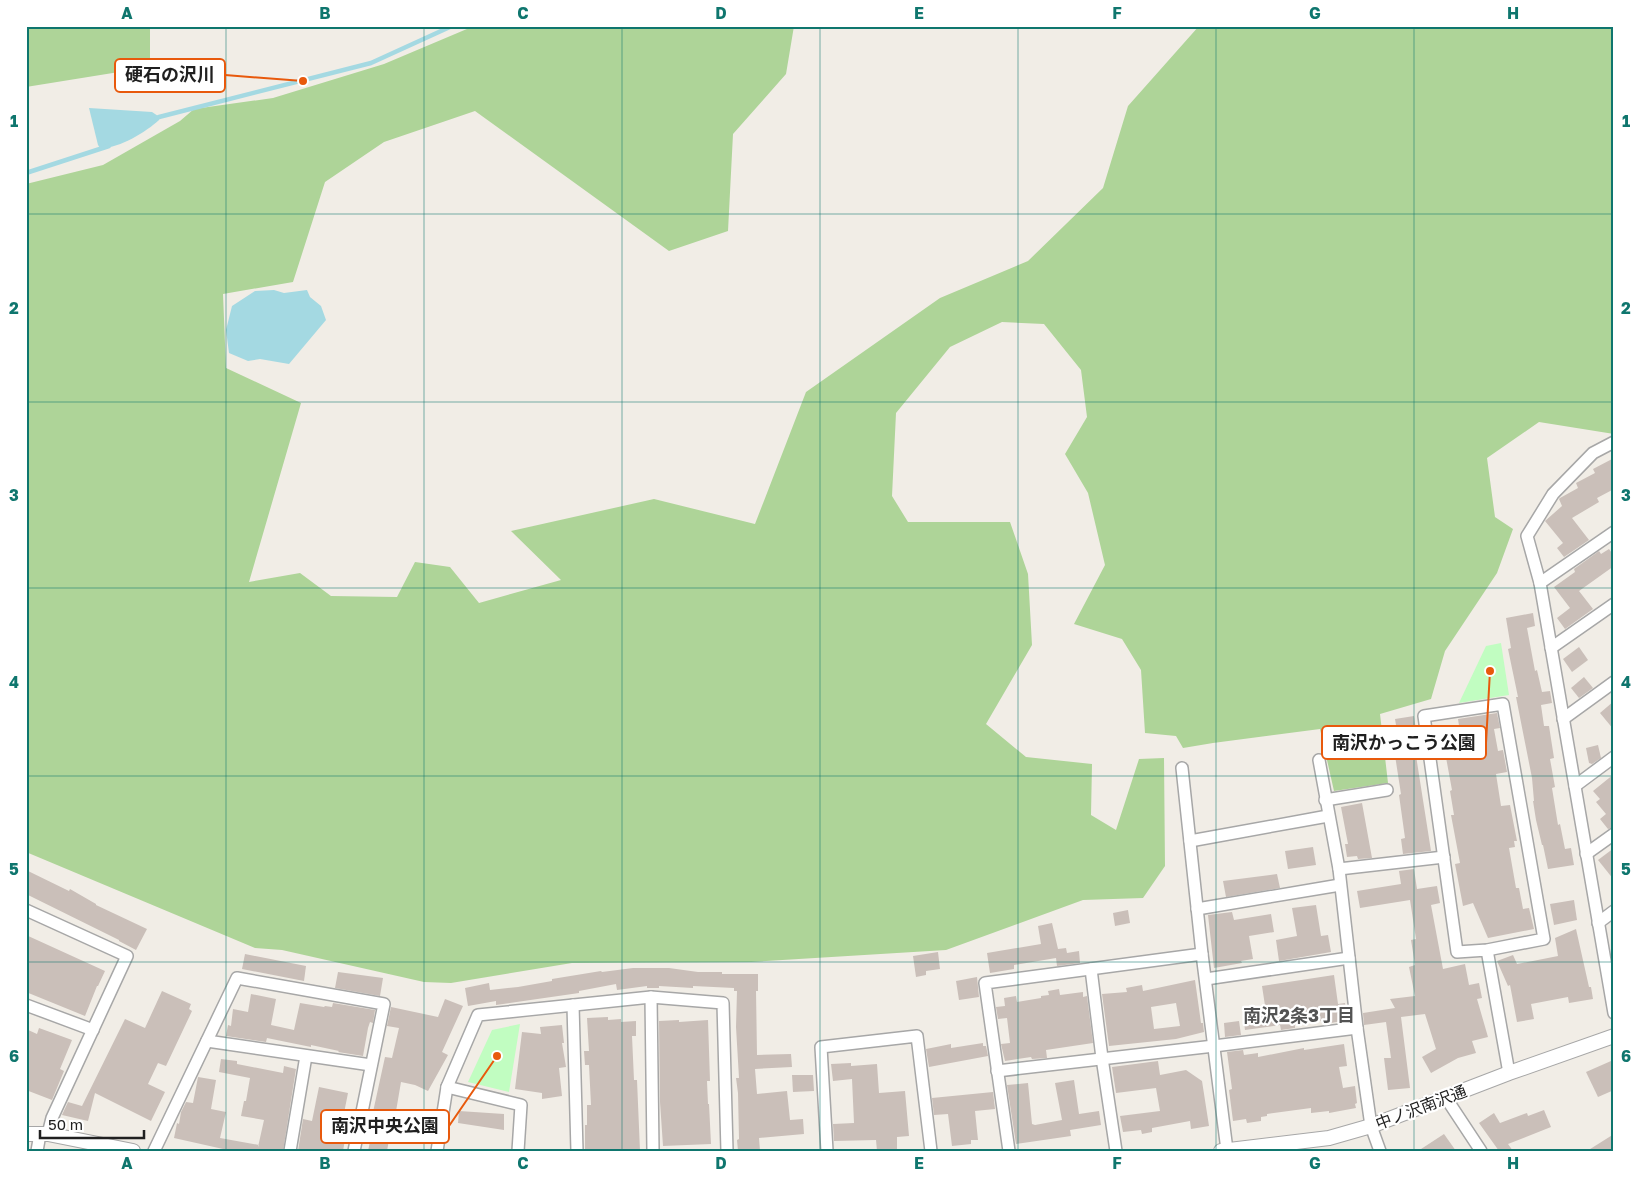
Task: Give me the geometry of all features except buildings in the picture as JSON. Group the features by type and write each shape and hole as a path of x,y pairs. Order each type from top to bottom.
{"street":[{"path":"1613,1007 1540,583 1527,536 1553,494 1593,453 1614,442"},
{"path":"1540,583 1614,532"},
{"path":"1551,648 1614,604"},
{"path":"1563,719 1614,682"},
{"path":"1503,704 1544,939 1487,950 1457,952 1424,716 1503,704"},
{"path":"1575,786 1614,757"},
{"path":"1318,760 1338,869 1371,1126 1380,1151"},
{"path":"1182,768 1202,954 1227,1150"},
{"path":"1326,800 1386,790"},
{"path":"1190,841 1328,816"},
{"path":"1586,854 1614,834"},
{"path":"1338,869 1444,857"},
{"path":"1197,909 1340,885"},
{"path":"26,910 127,956 52,1118 38,1134 37,1151"},
{"path":"1598,923 1614,912"},
{"path":"1487,950 1509,1073"},
{"path":"1008,1151 985,983 1202,954"},
{"path":"1206,979 1349,958"},
{"path":"1091,969 1116,1151"},
{"path":"154,1151 237,978 384,1004 354,1151"},
{"path":"651,997 653,1151"},
{"path":"437,1151 447,1086 478,1015 651,997 723,1003 727,1151"},
{"path":"26,1005 93,1030"},
{"path":"573,1005 577,1151"},
{"path":"998,1071 1357,1028"},
{"path":"827,1151 821,1047 917,1036 931,1151"},
{"name":"中ノ沢南沢通","path":"1221,1151 1273,1148 1329,1138 1371,1126 1509,1073 1614,1036"},
{"path":"207,1041 371,1065"},
{"path":"290,1151 306,1056"},
{"path":"447,1086 521,1105 518,1151"},
{"path":"1446,1098 1481,1151"},
{"path":"38,1134 133,1151"}],"green space":[{"path":"26,26 150,26 150,67 26,87"},
{"path":"474,26 794,26 786,74 733,134 728,231 669,251 475,111 384,142 325,182 293,282 223,294 226,368 301,403 249,582 300,573 331,596 397,597 415,562 450,567 479,603 561,580 511,531 654,499 755,524 806,392 940,298 1028,261 1103,188 1128,106 1199,26 1614,26 1614,434 1539,422 1487,458 1495,517 1513,529 1497,573 1445,651 1431,699 1380,714 1388,783 1334,791 1320,729 1183,748 1176,736 1145,733 1141,670 1122,639 1074,624 1105,565 1088,493 1065,454 1087,417 1081,370 1044,324 1002,322 950,347 896,413 892,496 908,522 1010,522 1028,574 1032,645 986,724 1026,757 1092,764 1091,815 1116,830 1139,759 1164,758 1165,866 1143,898 1083,900 946,950 751,962 572,963 451,983 424,982 282,950 255,948 26,852 26,184 103,165 180,121 194,109 273,98 384,64"},
{"path":"1501,643 1509,695 1459,703 1486,646"},
{"path":"520,1024 509,1092 468,1082 492,1030"}],"water":[{"path":"89,108 152,112 158,116 159,120 147,130 123,143 100,148"},
{"path":"274,290 284,293 307,290 310,297 321,306 326,320 289,364 260,359 248,361 229,353 226,330 232,306 255,291"}],"waterway":[{"path":"154,120 159,117 371,63 452,26"},
{"path":"26,173 109,146"}],"place":[{"name":"硬石の沢川","path":"303,81"},
{"name":"南沢かっこう公園","path":"1490,671"},
{"name":"南沢中央公園","path":"497,1056"}],"district":[{"name":"南沢2条3丁目","path":"1299,1016"}]}
